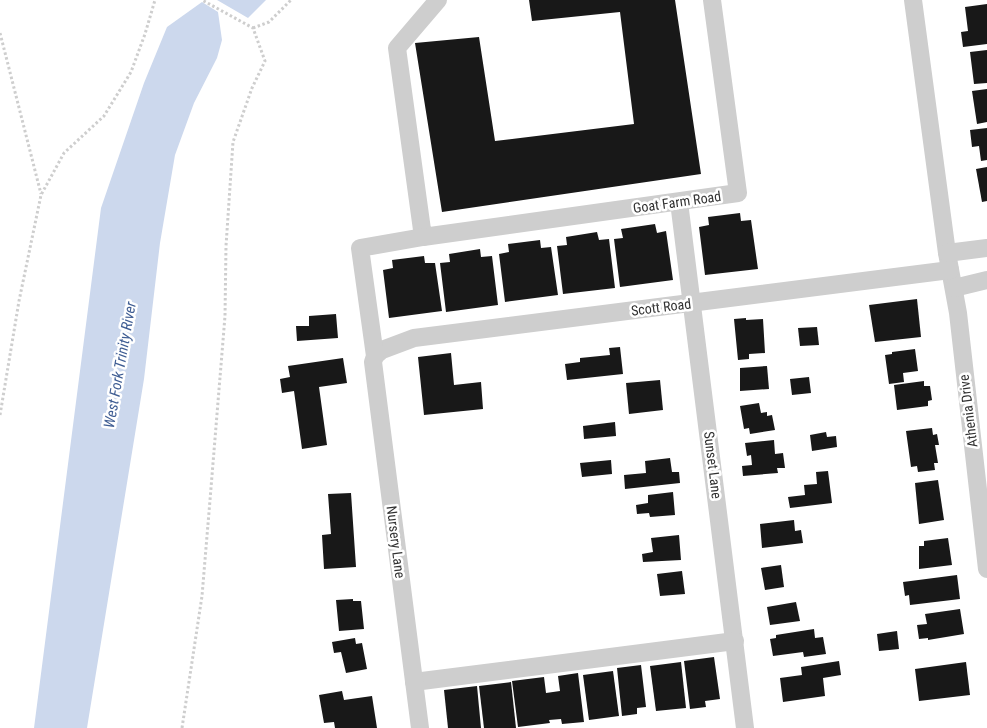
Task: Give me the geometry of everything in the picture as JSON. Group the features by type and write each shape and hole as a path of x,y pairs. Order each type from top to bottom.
{"street":[{"path":"423,237 397,48 438,0"},
{"name":"Goat Farm Road","path":"375,356 360,248 423,237 738,193 712,0"},
{"name":"Athenia Drive","path":"913,0 948,261 954,288 982,480 987,570"},
{"name":"Sunset Lane","path":"679,202 745,728"},
{"name":"Scott Road","path":"375,356 382,350 414,338 692,304 948,261 987,248"},
{"path":"954,288 987,280"},
{"name":"Nursery Lane","path":"375,356 373,362 420,728"},
{"path":"414,682 735,641"}],"path":[{"path":"0,415 19,301 42,195 64,153 104,116 131,72 155,0"},
{"path":"182,728 202,596 225,316 226,246 233,142 252,88 265,61 252,28 202,0"},
{"path":"252,28 269,22 291,0"},
{"path":"0,33 42,195"}],"water":[{"path":"217,0 266,0 248,18"},
{"name":"West Fork Trinity River","path":"202,2 218,12 222,40 217,58 194,103 175,155 160,243 144,379 87,728 34,728 101,208 144,83 167,27"}],"building":[{"path":"529,0 675,0 701,174 442,212 415,43 479,37 495,141 634,124 620,12 532,21"},
{"path":"987,4 987,44 963,47 961,32 968,31 965,7"},
{"path":"987,50 987,83 974,84 970,52"},
{"path":"987,89 987,122 977,124 972,91"},
{"path":"987,128 987,160 981,161 979,146 972,147 970,130"},
{"path":"987,167 987,201 982,202 976,169"},
{"path":"740,213 741,221 751,220 758,269 705,275 699,227 709,225 708,217"},
{"path":"655,224 657,233 666,231 673,280 620,287 614,239 623,238 621,229"},
{"path":"597,232 599,240 609,239 615,288 563,294 557,246 567,245 566,237"},
{"path":"540,240 541,248 551,247 558,295 505,302 499,254 509,252 508,244"},
{"path":"480,249 481,257 492,256 498,305 446,312 440,263 450,262 449,254"},
{"path":"424,256 425,263 435,263 442,311 389,318 383,270 393,268 392,260"},
{"path":"917,299 921,337 875,342 869,305"},
{"path":"336,314 338,338 297,341 296,326 309,326 309,316"},
{"path":"746,318 746,320 763,319 765,353 749,354 749,359 738,360 734,319"},
{"path":"817,327 819,345 800,346 798,328"},
{"path":"620,347 623,374 567,380 565,364 580,362 580,358 610,355 609,348"},
{"path":"915,349 918,371 903,373 904,382 889,384 885,355 892,354 892,352"},
{"path":"451,353 454,385 481,382 483,409 424,415 418,357"},
{"path":"343,358 347,383 319,387 327,445 302,449 294,391 282,393 280,379 290,377 288,366"},
{"path":"767,366 769,389 740,391 740,368"},
{"path":"809,377 811,393 792,395 790,379"},
{"path":"660,380 663,410 629,414 626,383"},
{"path":"924,381 924,386 930,386 932,400 928,401 928,406 897,410 894,385"},
{"path":"759,403 761,413 767,412 767,416 772,415 775,430 750,434 749,428 744,429 740,406"},
{"path":"615,422 616,436 584,439 583,426"},
{"path":"932,428 933,435 937,434 939,445 935,445 938,463 934,463 935,470 918,472 917,466 911,467 906,431"},
{"path":"826,432 827,437 836,436 837,447 812,451 810,435"},
{"path":"774,440 775,454 783,453 785,468 777,468 778,473 743,476 742,466 752,465 751,455 747,456 745,443"},
{"path":"670,458 672,472 679,472 680,483 625,489 624,475 646,473 645,461"},
{"path":"611,460 612,474 582,477 580,463"},
{"path":"828,471 832,503 790,508 788,497 805,495 804,485 817,484 816,472"},
{"path":"938,480 944,520 919,524 915,483"},
{"path":"673,492 675,515 650,517 649,513 637,514 636,505 648,503 648,495"},
{"path":"351,493 356,567 324,569 322,535 331,534 328,494"},
{"path":"794,520 795,531 801,530 803,543 762,548 760,524"},
{"path":"679,535 681,560 643,562 642,554 653,552 651,538"},
{"path":"948,538 952,565 919,569 919,546 924,546 924,541"},
{"path":"781,565 784,587 765,590 761,568"},
{"path":"682,571 685,594 660,596 657,574"},
{"path":"957,575 960,599 910,605 909,595 905,596 903,582"},
{"path":"353,599 353,601 361,601 364,629 339,631 336,600"},
{"path":"796,602 800,621 770,625 767,607"},
{"path":"960,609 964,634 928,640 928,638 919,639 917,625 927,624 925,614"},
{"path":"814,629 815,638 823,637 826,654 804,657 803,652 773,656 770,639 776,638 776,635"},
{"path":"897,631 899,649 879,651 877,634"},
{"path":"355,638 356,644 362,643 367,669 346,673 341,652 334,653 332,642"},
{"path":"714,657 720,699 705,701 706,707 690,709 684,661"},
{"path":"839,661 841,675 823,678 825,696 783,702 780,678 802,675 801,667"},
{"path":"681,662 686,708 656,711 650,666"},
{"path":"966,662 970,695 919,701 915,669"},
{"path":"641,665 646,707 637,708 637,714 622,716 617,668"},
{"path":"613,671 619,716 589,720 583,675"},
{"path":"578,673 584,722 562,724 561,719 549,720 550,723 518,727 512,681 544,677 546,693 560,691 558,676"},
{"path":"511,682 516,728 484,728 479,686"},
{"path":"477,686 481,728 448,728 444,690"},
{"path":"342,691 344,700 372,696 377,728 335,728 334,722 324,723 319,695"}]}
